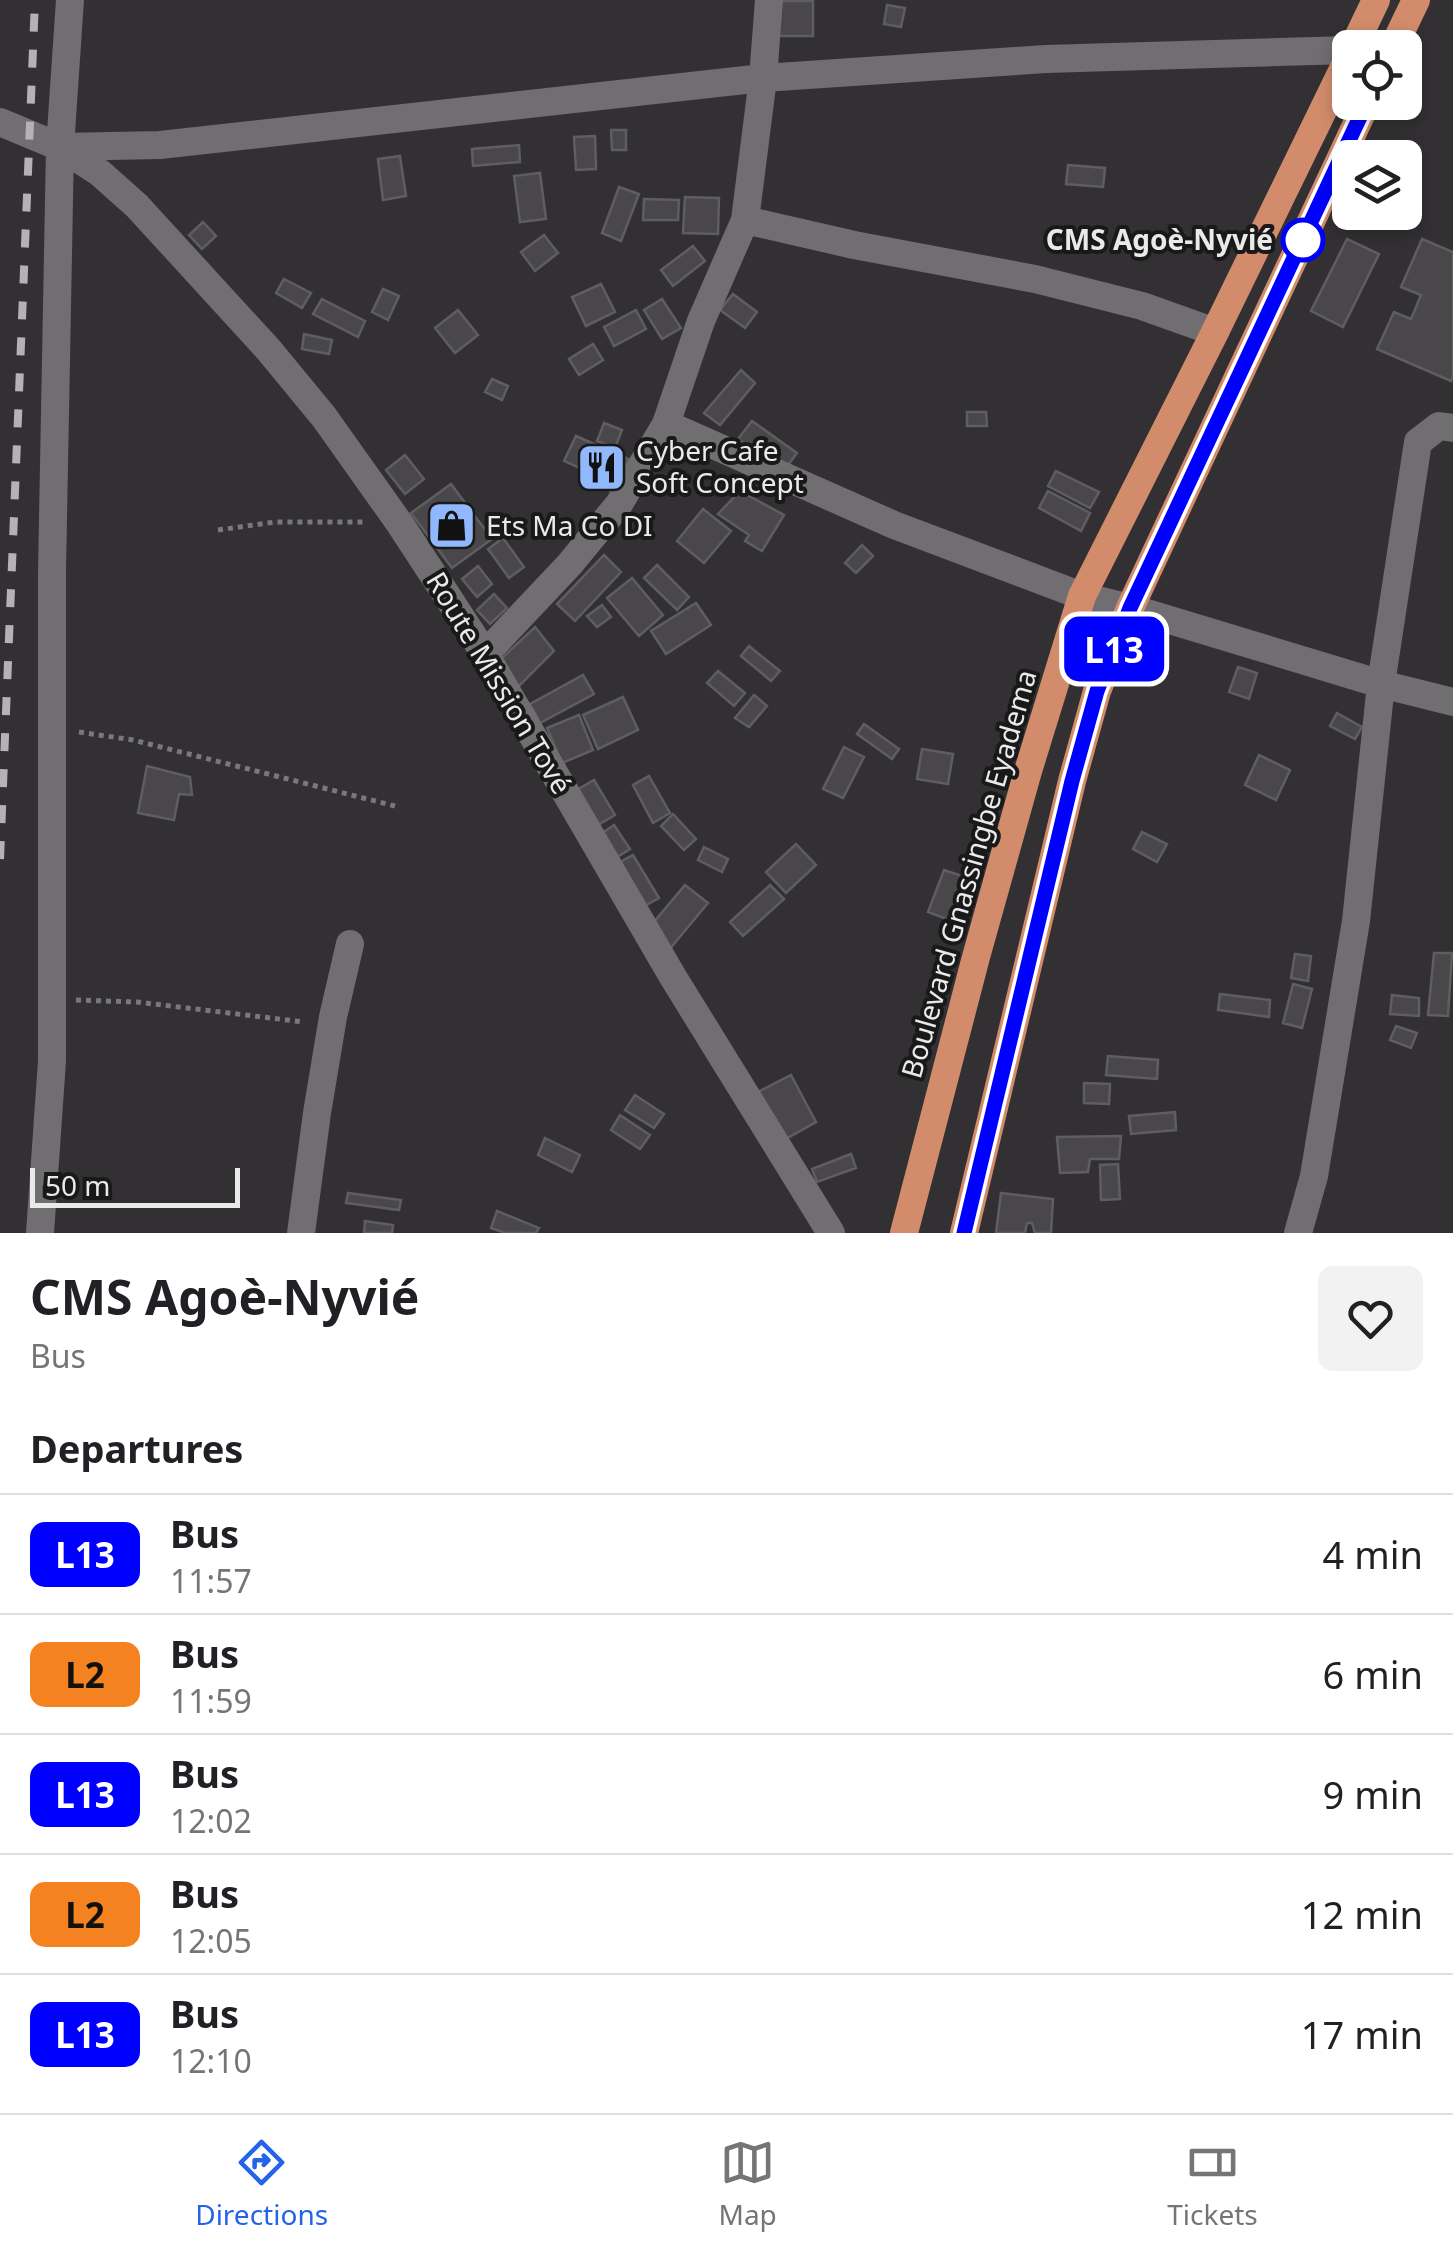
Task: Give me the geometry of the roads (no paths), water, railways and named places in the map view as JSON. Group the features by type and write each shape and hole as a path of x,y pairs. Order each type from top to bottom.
{"highway":[{"name":"Boulevard Gnassingbe Eyadema","path":"1361,30 1376,0"},
{"path":"1402,30 1416,0"},
{"name":"Boulevard Gnassingbe Eyadema","path":"904,1233 980,941 1082,596 1332,90"},
{"path":"964,1233 1097,691 1130,608 1360,120"}],"street":[{"path":"40,1233 52,1060 51,727 60,147 70,0"},
{"path":"484,654 569,565 620,504 666,424 701,321 745,220 769,0"},
{"path":"60,147 178,143 763,78 1046,59 1332,51"},
{"name":"Route Mission Tové","path":"0,122 60,147 100,172 137,206 268,349 324,417 400,524 484,654 674,977 832,1233"},
{"path":"745,220 1035,279 1142,306 1215,332"},
{"path":"666,424 894,526 1082,596 1453,702"},
{"path":"1298,1233 1314,1176 1356,921 1381,684 1418,442 1439,426 1453,428"},
{"path":"301,1233 332,1028 350,944"}],"railway":[{"path":"0,859 35,0"}],"place":[{"name":"CMS Agoè-Nyvié","path":"1303,240"},
{"name":"Cyber Cafe Soft Concept","path":"601,467"},
{"name":"Ets Ma Co DI","path":"451,526"}]}
